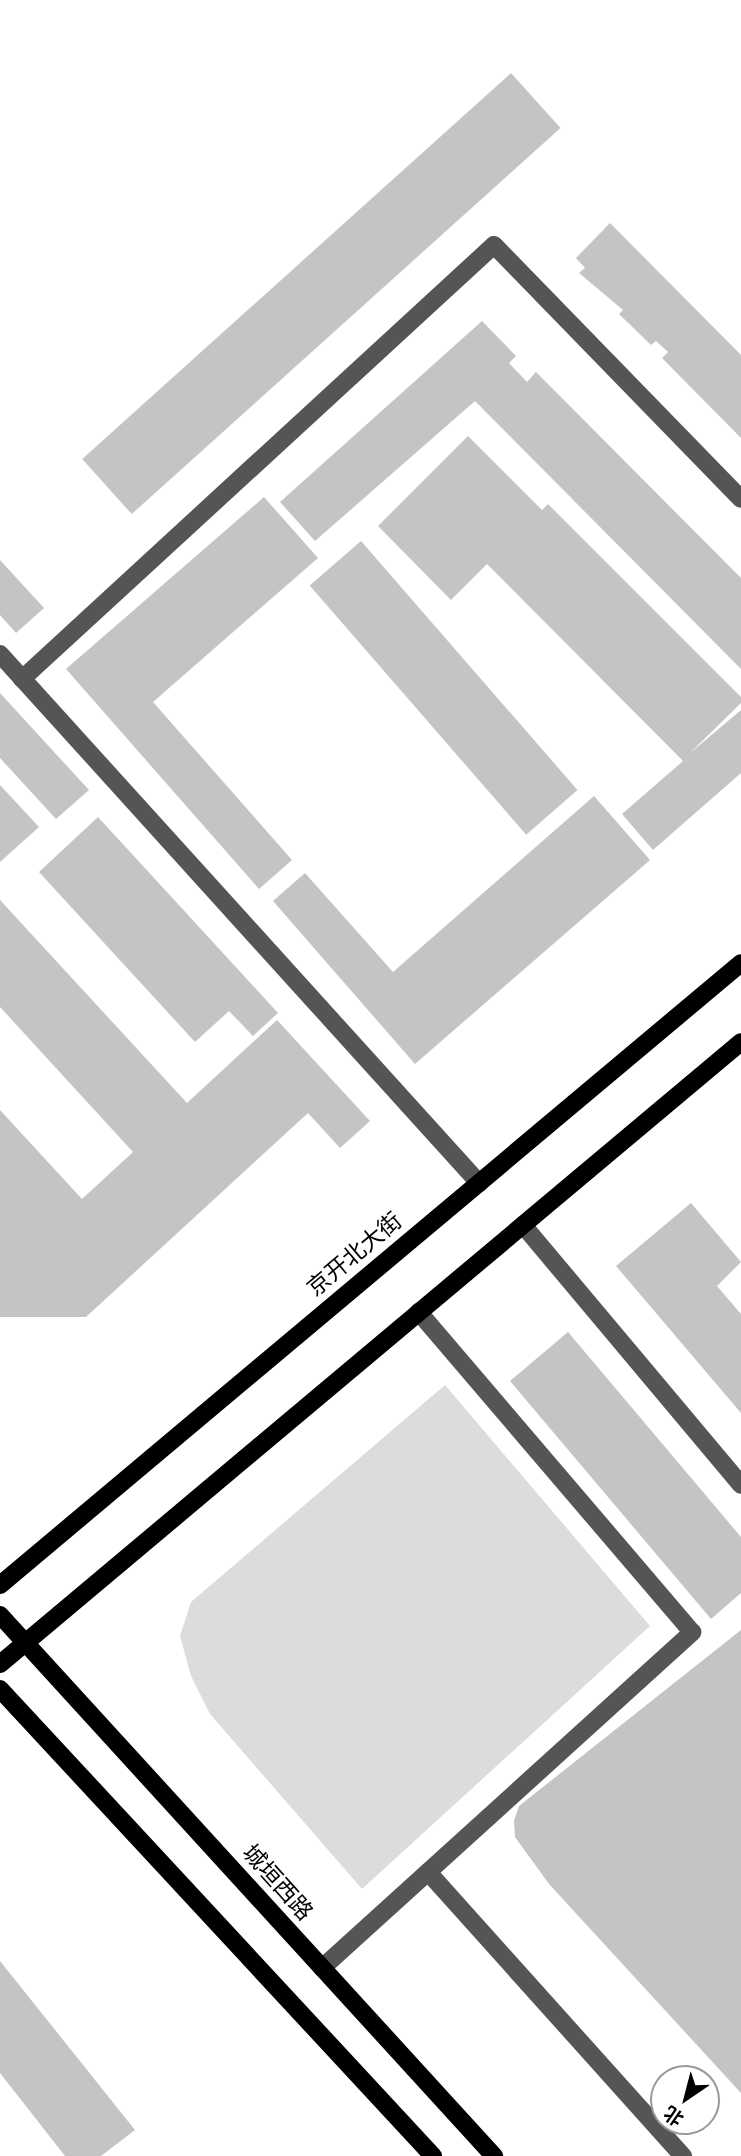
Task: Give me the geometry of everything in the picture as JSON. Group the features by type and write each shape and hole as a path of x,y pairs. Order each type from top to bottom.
{"main road":[{"name":"京开北大街","path":"0,1585 741,963"},
{"path":"0,1664 741,1042"},
{"name":"城垣西路","path":"0,1615 494,2156"},
{"path":"0,1689 433,2156"}],"street":[{"path":"22,679 494,245 741,499"},
{"path":"0,654 479,1183"},
{"path":"523,1225 741,1485"},
{"path":"322,1968 692,1632 419,1312"},
{"path":"428,1872 682,2156"}],"shaded area":[{"path":"445,1385 650,1626 362,1889 210,1714 191,1676 180,1636 191,1602"}],"building":[{"path":"511,73 561,128 132,514 82,459"},
{"path":"610,223 741,355 741,438 662,358 668,352 656,341 651,345 619,314 623,310 579,273 585,268 576,258"},
{"path":"482,321 516,356 509,363 527,382 536,372 741,578 741,669 475,401 315,541 280,502"},
{"path":"468,436 542,510 548,504 741,697 741,703 689,754 741,710 741,773 653,850 622,814 683,761 487,564 451,600 378,526"},
{"path":"264,497 318,558 153,702 292,860 259,889 66,669"},
{"path":"361,541 577,790 526,835 310,586"},
{"path":"0,560 44,608 16,633 0,615"},
{"path":"0,693 89,790 56,819 0,758"},
{"path":"0,785 39,827 0,862"},
{"path":"594,796 650,860 415,1064 273,901 305,873 393,972"},
{"path":"98,817 278,1013 253,1036 229,1011 195,1042 39,872"},
{"path":"0,900 187,1103 277,1020 370,1121 340,1148 308,1113 86,1317 0,1317 0,1110 82,1199 133,1152 0,1007"},
{"path":"691,1203 741,1262 717,1286 741,1314 741,1413 616,1266"},
{"path":"568,1332 741,1537 741,1593 711,1619 510,1381"},
{"path":"741,1630 741,2093 720,2070 720,2065 715,2065 549,1884 515,1837 514,1821 519,1806"},
{"path":"0,1961 135,2130 101,2156 65,2156 0,2073"}]}
